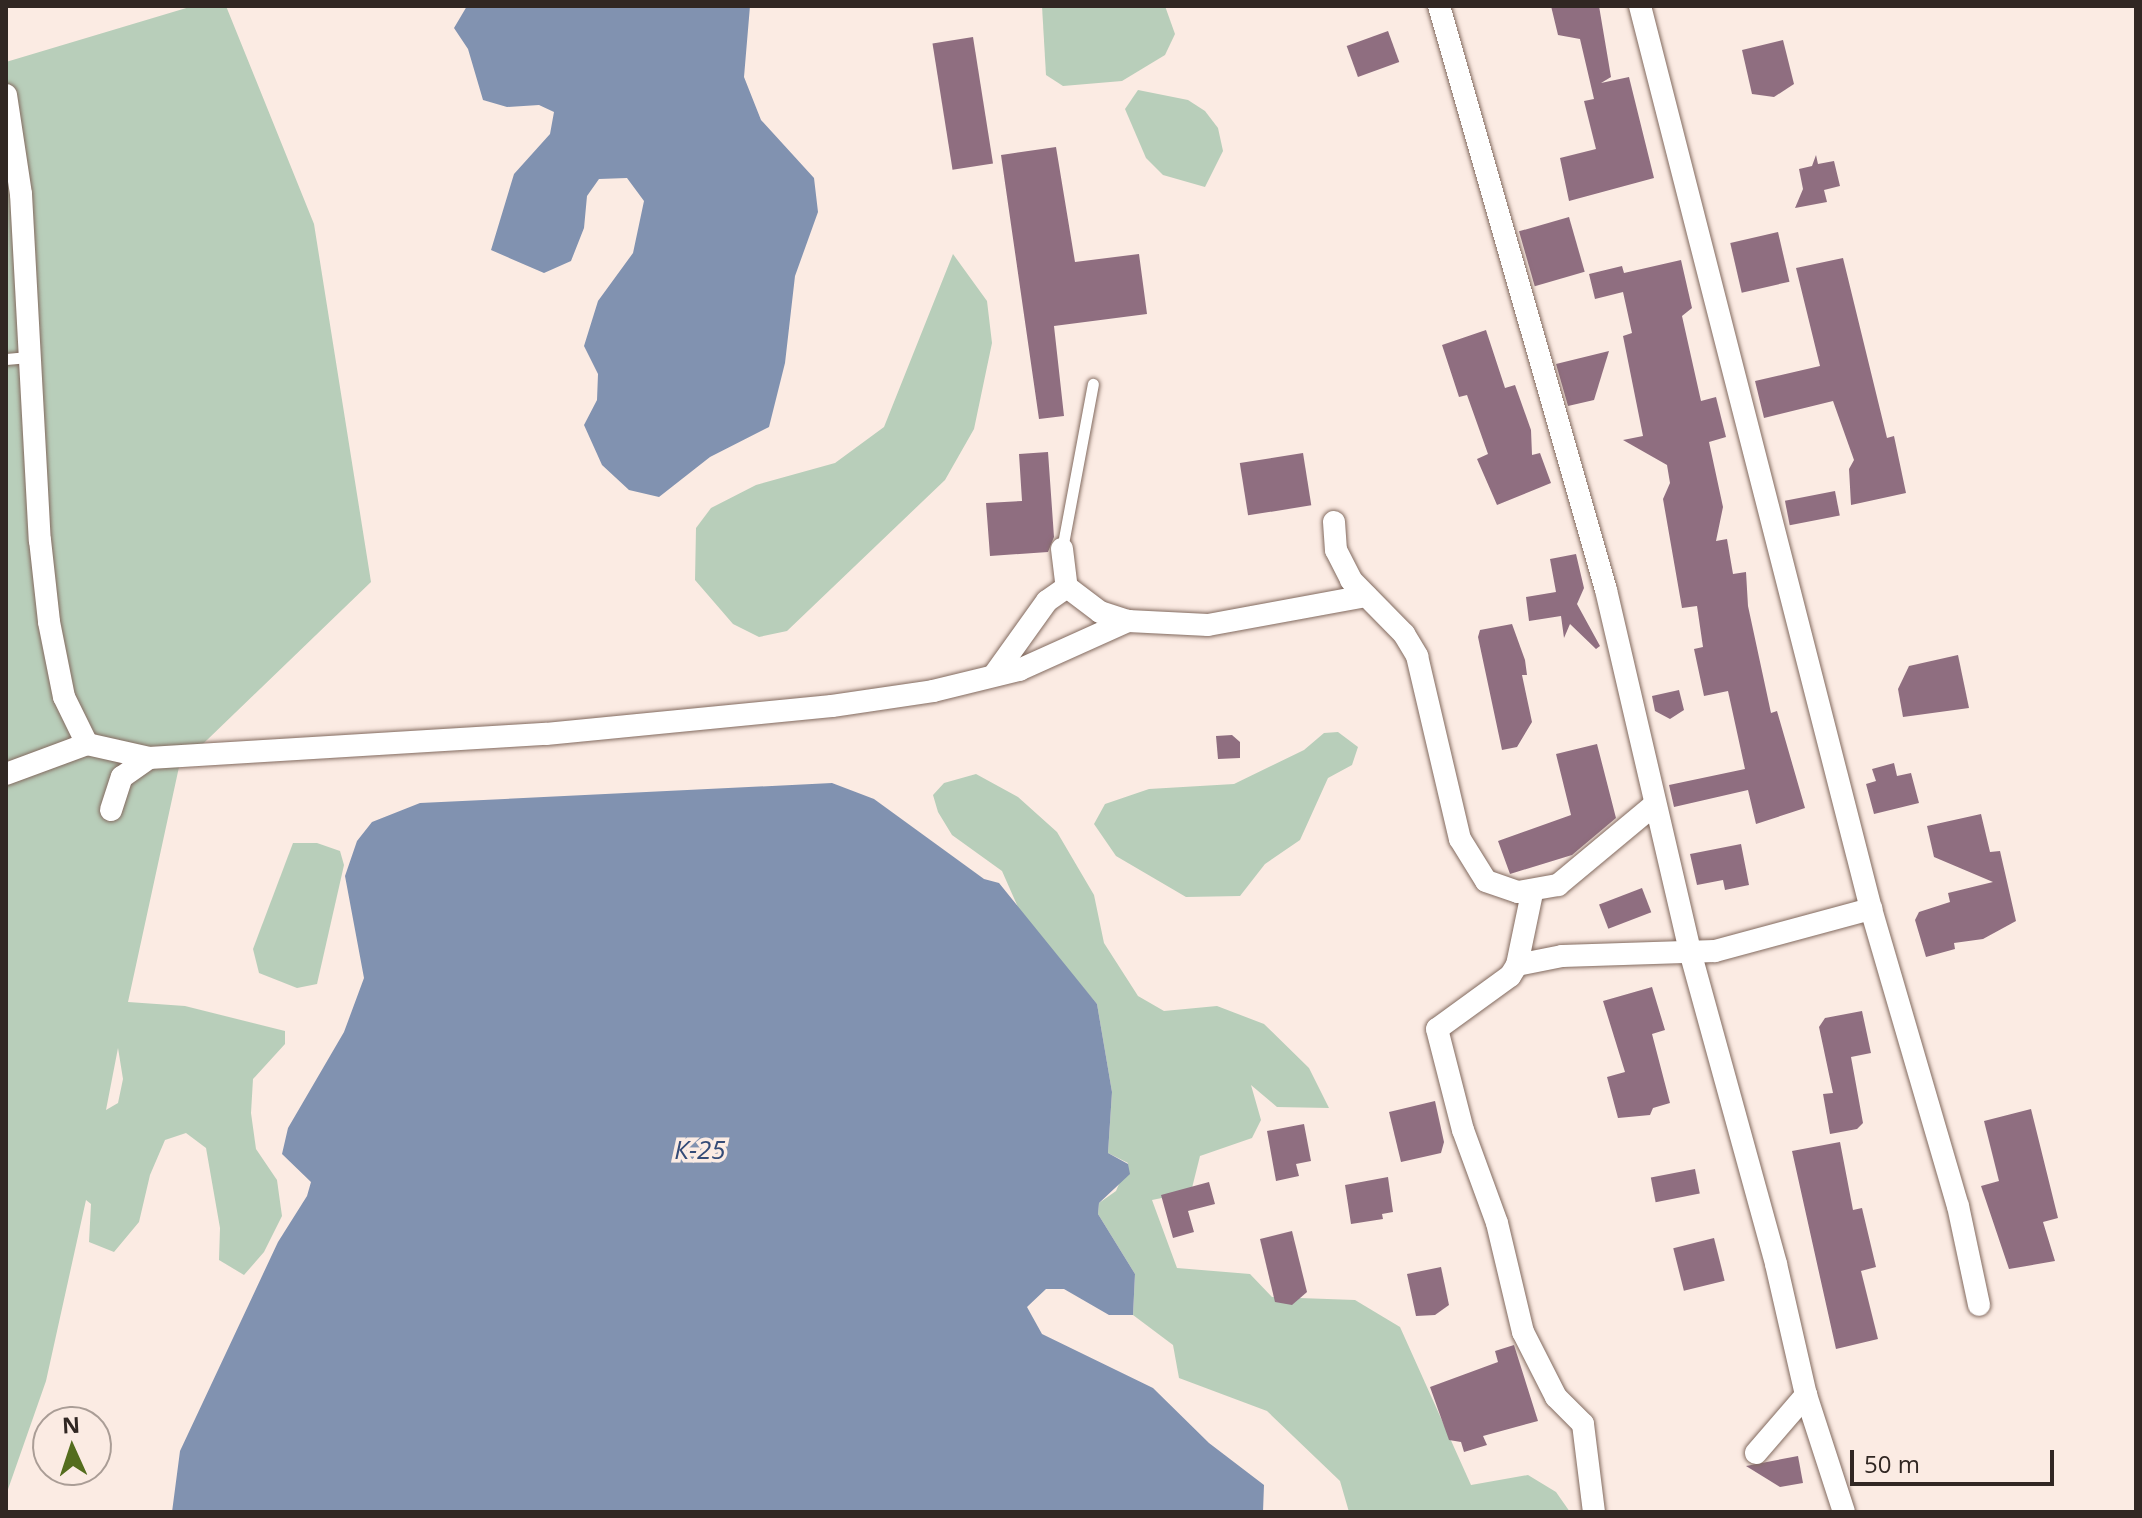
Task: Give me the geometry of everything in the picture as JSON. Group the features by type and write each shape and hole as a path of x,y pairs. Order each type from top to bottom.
{"street":[{"path":"1439,6 1606,590 1654,805 1675,868 1691,955 1772,1250 1806,1395 1844,1512"},
{"path":"1640,6 1871,909 1934,1118 1979,1305"},
{"path":"6,95 21,194 40,540 49,622 64,697 87,744"},
{"path":"1334,522 1336,550 1366,596 1404,634 1417,656 1465,854 1486,881 1532,893 1558,885 1654,805"},
{"path":"1062,549 1067,587 1100,612 1128,621 1208,625 1366,596"},
{"path":"994,675 1047,601 1067,587"},
{"path":"6,774 87,744 149,758 402,744 711,719 933,691 1019,670 1128,621"},
{"path":"111,810 122,777 149,758"},
{"path":"1532,893 1517,965 1497,989 1437,1029 1463,1130 1497,1223 1523,1332 1556,1397 1583,1424 1594,1512"},
{"path":"1517,965 1562,956 1691,955 1871,909"},
{"path":"1756,1453 1806,1395"}],"lane":[{"path":"6,359 31,357"},
{"path":"1062,549 1093,384"}],"green space":[{"path":"193,6 226,6 314,224 371,582 179,767 128,1002 185,1006 285,1031 285,1044 253,1079 251,1113 256,1149 277,1180 282,1216 264,1252 244,1275 219,1260 220,1228 206,1148 186,1133 165,1140 150,1175 139,1222 114,1252 89,1242 91,1204 86,1200 46,1381 37,1406 32,1406 32,1421 6,1495 6,62","holes":["118,1048 123,1079 118,1103 106,1110"]},
{"path":"1042,6 1165,6 1175,34 1165,55 1122,81 1063,86 1046,75"},
{"path":"1138,90 1188,100 1205,111 1218,128 1223,151 1205,187 1163,175 1146,158 1125,109"},
{"path":"953,254 987,301 992,343 974,429 945,480 787,631 759,637 733,624 695,580 696,528 711,508 756,485 835,463 884,427"},
{"path":"1338,732 1358,747 1352,765 1328,778 1300,840 1265,864 1240,896 1186,897 1116,856 1094,824 1105,804 1149,789 1234,784 1304,750 1324,733"},
{"path":"976,774 1018,797 1057,832 1094,895 1104,943 1138,996 1164,1011 1217,1006 1264,1024 1309,1068 1329,1108 1277,1107 1251,1085 1261,1120 1252,1138 1200,1156 1191,1192 1152,1200 1177,1268 1250,1274 1272,1297 1355,1300 1400,1327 1471,1485 1528,1475 1556,1492 1570,1512 1349,1512 1340,1481 1267,1411 1179,1378 1173,1345 1133,1315 1135,1274 1098,1214 1099,1203 1116,1191 1128,1163 1108,1153 1112,1092 1097,1004 1021,914 1002,871 952,835 938,812 933,795 944,783"},
{"path":"293,843 317,843 340,851 344,865 317,984 297,988 259,973 253,949"}],"water":[{"path":"467,6 750,6 744,77 761,120 814,178 818,212 795,276 785,363 769,427 710,457 659,497 629,490 602,465 584,425 597,400 598,374 584,346 598,301 633,253 644,201 627,178 599,179 587,196 584,228 571,261 544,273 491,250 514,174 550,134 554,112 539,105 507,107 483,100 468,49 454,28"},
{"name":"К-25","path":"832,783 874,799 984,879 999,883 1097,1004 1112,1092 1108,1153 1128,1164 1130,1174 1099,1203 1098,1214 1135,1274 1133,1315 1109,1315 1064,1289 1046,1289 1027,1307 1042,1334 1153,1388 1209,1443 1264,1485 1263,1512 172,1512 180,1451 278,1242 307,1196 311,1182 282,1154 288,1128 344,1032 364,978 345,876 357,841 372,822 420,803"}],"building":[{"path":"1551,6 1599,6 1611,77 1601,83 1629,77 1654,178 1569,201 1560,158 1596,149 1584,101 1594,99 1580,39 1558,35"},
{"path":"1388,31 1399,62 1358,77 1347,46"},
{"path":"973,37 993,163 953,170 933,43"},
{"path":"1783,40 1794,84 1774,97 1752,94 1742,50"},
{"path":"1056,147 1075,262 1139,254 1147,314 1054,326 1064,416 1039,419 1001,155"},
{"path":"1816,155 1818,164 1834,161 1840,186 1824,190 1827,202 1795,208 1803,189 1799,169 1812,166"},
{"path":"1569,217 1585,272 1535,286 1519,231"},
{"path":"1778,232 1789,282 1742,293 1730,243"},
{"path":"1843,258 1887,438 1894,436 1906,493 1851,505 1849,469 1854,460 1833,401 1764,418 1755,381 1820,366 1796,268"},
{"path":"1681,260 1692,308 1682,316 1701,401 1716,397 1726,437 1709,442 1723,507 1716,541 1727,539 1733,574 1746,572 1748,606 1771,713 1777,711 1805,808 1756,824 1748,790 1674,807 1669,785 1745,769 1728,691 1704,696 1694,649 1703,647 1697,606 1682,608 1663,499 1670,483 1667,465 1623,440 1643,436 1623,336 1632,333 1623,292 1595,299 1589,274 1622,266 1624,273"},
{"path":"1486,330 1505,388 1515,385 1531,430 1532,455 1540,453 1551,483 1497,505 1477,459 1488,454 1467,395 1459,397 1442,345"},
{"path":"1609,351 1594,400 1568,406 1556,364"},
{"path":"1048,452 1054,537 1048,552 990,556 986,503 1022,501 1019,454"},
{"path":"1303,453 1311,505 1248,515 1240,463"},
{"path":"1835,491 1840,516 1790,525 1785,501"},
{"path":"1576,554 1584,588 1577,604 1600,646 1596,649 1570,624 1564,638 1561,616 1529,621 1526,597 1556,592 1550,559"},
{"path":"1512,624 1525,660 1527,675 1522,675 1532,722 1517,747 1502,750 1478,637 1480,630"},
{"path":"1958,655 1969,708 1903,717 1898,689 1909,666"},
{"path":"1679,690 1684,710 1670,719 1655,711 1652,696"},
{"path":"1232,735 1240,742 1240,758 1218,759 1216,736"},
{"path":"1597,744 1616,818 1572,855 1510,874 1498,841 1571,815 1556,754"},
{"path":"1894,763 1897,776 1911,773 1919,803 1874,814 1866,784 1876,781 1872,769"},
{"path":"1981,814 1990,852 2000,851 2016,921 1983,939 1954,943 1955,949 1926,957 1915,920 1919,912 1950,902 1948,893 1993,882 1934,857 1927,826"},
{"path":"1741,844 1749,885 1725,890 1723,880 1697,885 1690,854"},
{"path":"1642,888 1651,912 1608,929 1599,904"},
{"path":"1652,987 1665,1030 1652,1034 1670,1103 1653,1108 1650,1115 1618,1118 1607,1077 1625,1072 1603,1001"},
{"path":"1862,1011 1871,1053 1851,1057 1863,1123 1857,1129 1830,1134 1823,1094 1833,1093 1819,1027 1825,1018"},
{"path":"1435,1101 1444,1142 1441,1153 1401,1162 1389,1112"},
{"path":"2031,1109 2058,1218 2043,1222 2055,1261 2009,1269 1981,1186 1999,1181 1984,1121"},
{"path":"1304,1124 1311,1161 1296,1164 1299,1176 1276,1181 1267,1131"},
{"path":"1840,1142 1853,1210 1862,1208 1876,1267 1861,1271 1878,1339 1836,1349 1792,1151"},
{"path":"1695,1169 1700,1194 1656,1202 1651,1178"},
{"path":"1388,1177 1393,1212 1382,1214 1383,1219 1351,1224 1345,1185"},
{"path":"1209,1182 1215,1204 1188,1211 1194,1232 1173,1238 1161,1195"},
{"path":"1292,1231 1307,1292 1292,1305 1275,1302 1260,1239"},
{"path":"1714,1238 1725,1281 1684,1291 1673,1248"},
{"path":"1441,1267 1449,1305 1435,1315 1416,1316 1407,1274"},
{"path":"1514,1345 1538,1421 1483,1436 1487,1445 1464,1452 1461,1442 1449,1440 1430,1387 1498,1362 1495,1351"},
{"path":"1798,1456 1803,1483 1780,1487 1746,1466"}]}
